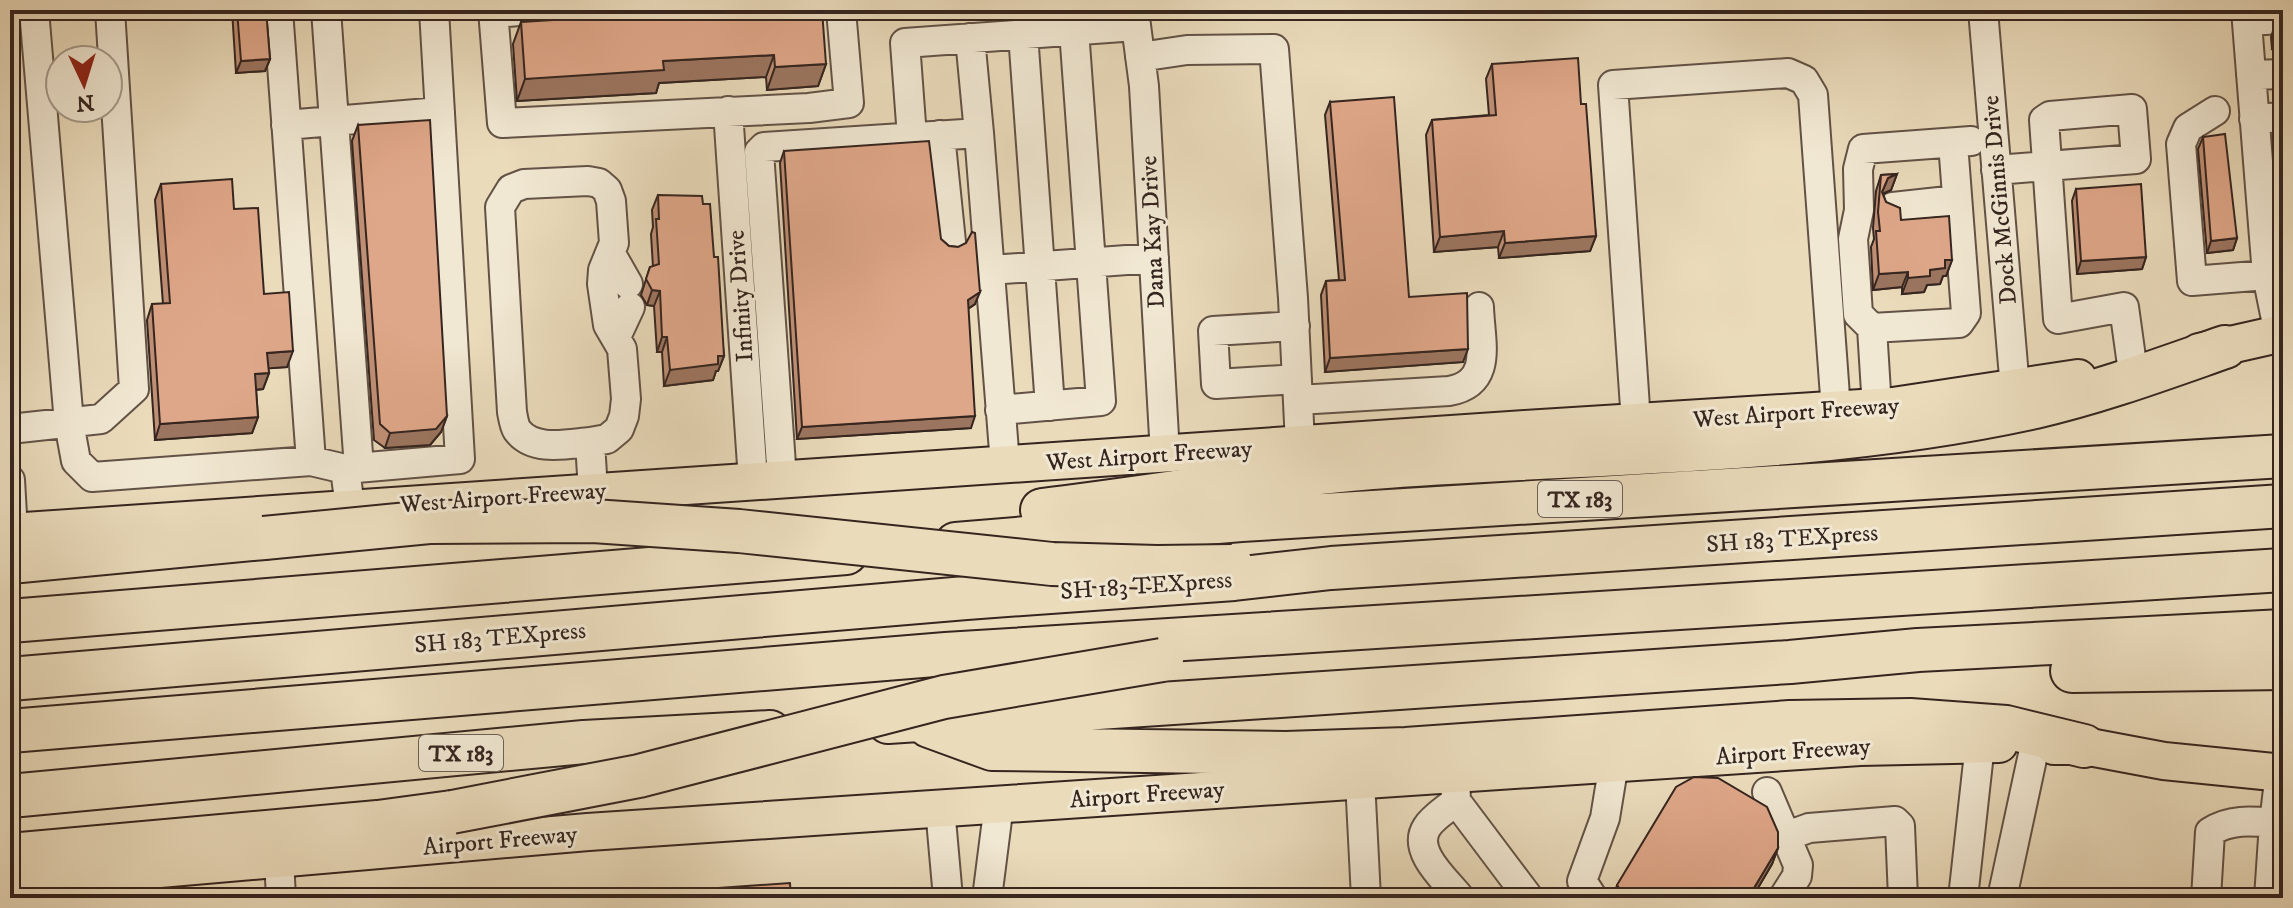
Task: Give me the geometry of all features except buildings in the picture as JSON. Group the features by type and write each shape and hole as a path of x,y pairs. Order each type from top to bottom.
{"highway":[{"path":"878,550 985,516 1249,480 1372,468 1804,442 1894,431 2034,407 2133,380 2225,347"},
{"name":"TX 183","path":"10,621 1241,520 2283,456"},
{"name":"SH 183 TEXpress","path":"10,679 966,598 1233,572 2283,506"},
{"path":"11,542 264,538 429,522 593,521 739,531 1052,564 1233,572"},
{"path":"10,855 378,822 452,812 639,776 944,697 1237,636 2283,570"},
{"name":"TX 183","path":"10,796 584,742 1790,662 1918,650 2283,631"},
{"path":"10,731 946,654 1161,650"},
{"path":"1918,650 2018,672 2283,668"},
{"path":"913,720 992,749 1301,752 1406,749 1790,722 1910,720 2006,727 2084,746"},
{"path":"10,741 65,727"}],"main road":[{"name":"West Airport Freeway","path":"11,542 350,507 1877,408 2015,389 2281,334"},
{"name":"Airport Freeway","path":"10,882 588,832 1360,780 1456,788 1614,763 1860,747 1980,744 2084,746 2151,759 2282,773"}],"street":[{"path":"34,10 69,423 76,461 92,477 311,461 352,468 460,459 434,10"},
{"path":"10,429 101,419 134,389 110,10"},
{"path":"278,10 311,461"},
{"path":"326,10 352,468 350,507"},
{"path":"532,10 493,12 502,123 809,108 849,103 841,10"},
{"name":"Dock McGinnis Drive","path":"1983,10 2015,389"},
{"path":"2281,334 2254,113 2247,16 2283,19"},
{"path":"912,137 905,43 1074,30 1135,18"},
{"name":"Dana Kay Drive","path":"1135,18 1154,258 1165,454"},
{"path":"1000,410 1101,401 1074,30"},
{"path":"1023,34 1050,406"},
{"path":"970,38 990,270 982,309 1000,410 1005,464"},
{"path":"1140,57 1187,50 1274,49 1295,326 1300,444"},
{"path":"1636,422 1613,85 1788,73 1804,80 1813,95 1836,410"},
{"path":"2251,75 2283,74"},
{"name":"Infinity Drive","path":"728,111 768,480"},
{"path":"2275,274 2192,276 2181,144 2188,128 2215,111 2283,117"},
{"path":"286,125 440,112"},
{"path":"768,480 759,152 764,147 979,133"},
{"path":"940,135 951,242"},
{"path":"1874,209 1858,169 1863,149 1994,140"},
{"path":"1872,328 1959,323 1966,313 1953,143"},
{"path":"1996,170 2048,167 2058,319 2124,307 2132,365"},
{"path":"576,181 599,183 607,190 611,201 614,243 603,270 602,284 608,325 616,337 622,349 626,399 619,429 607,439 549,445 531,442 517,430 512,412 500,225 500,207 511,189 524,184 576,181"},
{"path":"1877,408 1872,328 1858,314 1853,239 1874,209 1957,200"},
{"path":"611,254 629,295 616,337"},
{"path":"990,270 1154,258"},
{"path":"1295,326 1213,331 1216,384 1297,390 1449,391 1471,385 1479,376 1481,362 1479,307"},
{"path":"590,442 593,491"},
{"path":"10,480 11,542"},
{"path":"1963,898 1980,744"},
{"path":"2002,898 2035,745"},
{"path":"1593,898 1582,881 1605,818 1614,763"},
{"path":"2269,898 2282,773"},
{"path":"1360,780 1366,898"},
{"path":"1460,898 1425,853 1422,840 1425,829 1456,788 1529,898"},
{"path":"1767,792 1798,870 1783,898"},
{"path":"987,898 999,804"},
{"path":"940,808 948,898"},
{"path":"1787,836 1809,828 1895,821 1898,823 1903,898"},
{"path":"2206,898 2210,832 2221,825 2245,821 2278,823"},
{"path":"279,859 281,898"}]}
